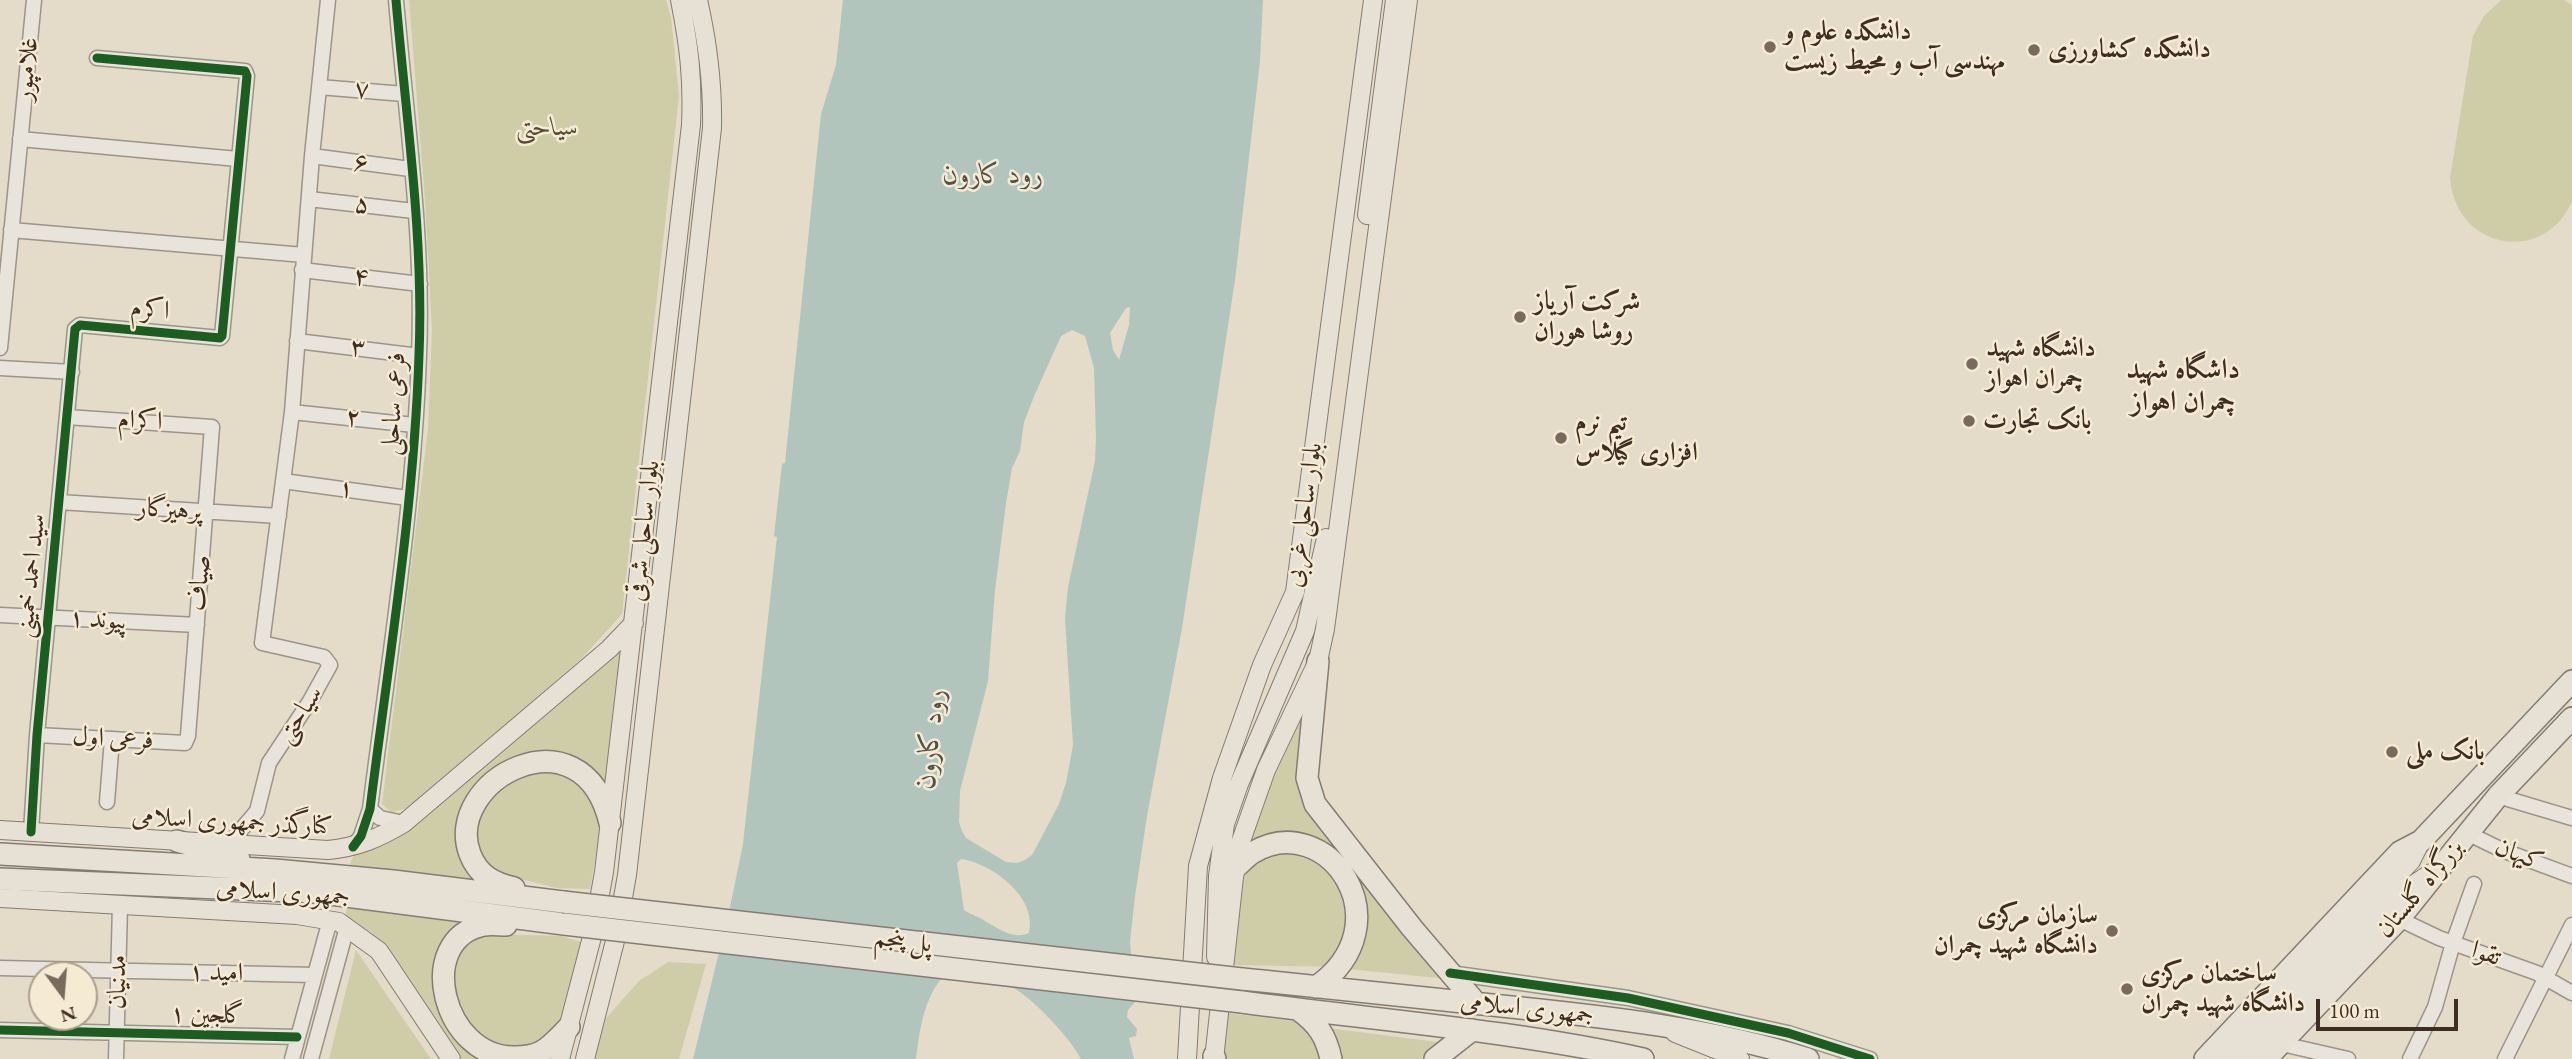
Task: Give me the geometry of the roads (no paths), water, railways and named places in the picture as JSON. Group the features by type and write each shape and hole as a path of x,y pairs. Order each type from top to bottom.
{"highway":[{"path":"1318,661 1307,778 1315,804 1476,1003"},
{"name":"بزرگراه گلستان","path":"2205,1059 2400,852 2421,841 2572,681"},
{"name":"بزرگراه گلستان","path":"2267,1042 2399,919 2498,796 2568,728"},
{"path":"563,902 496,883 482,874 467,845 467,828 473,809 483,792 497,779 517,767 541,761 560,762 575,769 598,790 606,805 610,823"},
{"path":"177,841 275,870"},
{"path":"1236,867 1253,853 1275,844 1299,844 1322,852 1337,866 1350,886 1357,909 1356,933 1348,956 1332,976 1316,987"},
{"name":"جمهوری اسلامی","path":"0,854 275,870 563,902"},
{"name":"جمهوری اسلامی","path":"1,884 315,892 564,925"},
{"name":"پل پنجم","path":"563,902 1242,979"},
{"path":"564,925 483,925 474,929 453,946 446,961 443,981 447,1003 457,1026 471,1042 490,1053 505,1058 539,1054 569,1027"},
{"name":"پل پنجم","path":"564,925 1242,1002"},
{"name":"جمهوری اسلامی","path":"1242,979 1599,1016 1659,1025 1784,1051 1808,1059"},
{"name":"جمهوری اسلامی","path":"1242,1002 1472,1030 1597,1049 1643,1059"},
{"path":"1299,1010 1316,1023 1327,1040 1331,1059"},
{"path":"1435,1059 1472,1030"},
{"path":"2256,1059 2267,1042"}],"main road":[{"name":"بلوار ساحلی شرقی","path":"560,1059 593,933 610,823 691,125 693,87 680,0"},
{"name":"بلوار ساحلی شرقی","path":"585,1059 616,937 628,875 712,128 713,87 709,47 698,0"},
{"name":"بلوار ساحلی غربی","path":"1187,1059 1198,866 1222,778 1262,665 1295,592 1373,0"},
{"name":"بلوار ساحلی غربی","path":"1218,1023 1215,934 1218,876 1225,824 1239,784 1305,631 1311,597 1325,548 1395,0"},
{"name":"بلوار ساحلی غربی","path":"1214,1058 1236,867 1252,806 1266,770 1318,661 1408,0"},
{"path":"636,603 658,605"},
{"name":"کنارگذر جمهوری اسلامی","path":"0,830 328,850 354,847 379,838 404,823 609,649 634,622"},
{"path":"2227,1059 2267,1042 2411,860 2421,841"},
{"path":"2244,1059 2267,1042 2404,891 2437,869"},
{"path":"1,884 120,905 297,915 339,922 379,951 452,1059"},
{"path":"193,909 229,888"},
{"path":"1659,1025 1740,1059"}],"street":[{"name":"غلامپور","path":"0,348 34,0"},
{"name":"سیاحتی","path":"229,844 257,811 269,763 330,666 324,657 262,643 292,412 312,156 328,0"},
{"name":"فرعی ساحلی","path":"354,847 361,836 370,809 408,498 419,356 419,284 396,0"},
{"path":"97,58 245,71 247,76 230,249"},
{"name":"۷","path":"319,87 404,94"},
{"path":"20,139 238,159"},
{"name":"۶","path":"312,156 410,169"},
{"name":"۵","path":"309,199 414,211"},
{"name":"۴","path":"12,230 230,249 419,284"},
{"name":"اکرم","path":"76,326 220,338 230,249"},
{"name":"سید احمد خمینی","path":"31,832 37,735 76,326"},
{"name":"۳","path":"297,341 419,356"},
{"path":"0,368 72,372"},
{"name":"۲","path":"292,412 414,425"},
{"name":"اکرام","path":"68,417 212,427"},
{"name":"صیاف","path":"188,740 212,427"},
{"name":"۱","path":"283,481 408,498"},
{"name":"پرهیزگار","path":"59,502 279,516"},
{"name":"پیوند ۱","path":"0,615 197,625"},
{"name":"فرعی اول","path":"37,735 185,743 188,740"},
{"path":"107,802 112,739"},
{"path":"2498,796 2572,817"},
{"path":"370,809 380,818 404,823"},
{"name":"کیهان","path":"2467,833 2502,850 2572,876"},
{"path":"2410,1059 2435,1007 2453,943 2474,884"},
{"name":"مدنیان","path":"116,1059 120,905"},
{"name":"تقوا","path":"2399,919 2453,943 2510,961 2572,993"},
{"path":"292,1059 330,920"},
{"path":"311,1059 347,927"},
{"path":"2505,1059 2570,934"},
{"name":"امید ۱","path":"0,968 314,975"},
{"path":"1450,973 1628,998 1788,1033 1870,1059"},
{"name":"گلجین ۱","path":"0,1030 117,1035 297,1037"},
{"path":"2267,1042 2348,1059"}],"water":[{"name":"رود کارون","path":"843,0 1263,0 1260,61 1235,280 1182,628 1135,896 1130,942 1135,1002 1128,1010 1127,1017 1137,1029 1136,1036 1129,1038 1134,1059 1081,1059 1050,1019 1021,993 997,982 959,977 942,978 931,995 921,1027 916,1059 693,1059 743,844 821,114 836,65","holes":["1130,307 1129,325 1119,360 1113,350 1110,333 1126,308","1072,330 1085,336 1094,368 1095,461 1068,587 1065,619 1073,745 1059,804 1032,855 1017,863 1006,862 966,838 959,822 960,791 988,681 995,590 1012,468 1020,451 1024,422 1061,336","961,859 986,867 1010,884 1026,907 1030,920 1029,933 1006,933 964,910 957,863"]}],"place":[{"name":"دانشکده علوم و مهندسی آب و محیط زیست","path":"1770,47"},
{"name":"دانشکده کشاورزی","path":"2034,50"},
{"name":"شرکت آریاز روشا هوران","path":"1520,317"},
{"name":"دانشگاه شهید چمران اهواز","path":"1972,364"},
{"name":"بانک تجارت","path":"1969,421"},
{"name":"تیم نرم افزاری گیلاس","path":"1561,438"},
{"name":"بانک ملی","path":"2392,752"},
{"name":"سازمان مرکزی دانشگاه شهید چمران","path":"2112,931"},
{"name":"ساختمان مرکزی دانشگاه شهید چمران","path":"2127,989"}],"district":[{"name":"داشگاه شهید چمران اهواز","path":"2183,386"}]}
